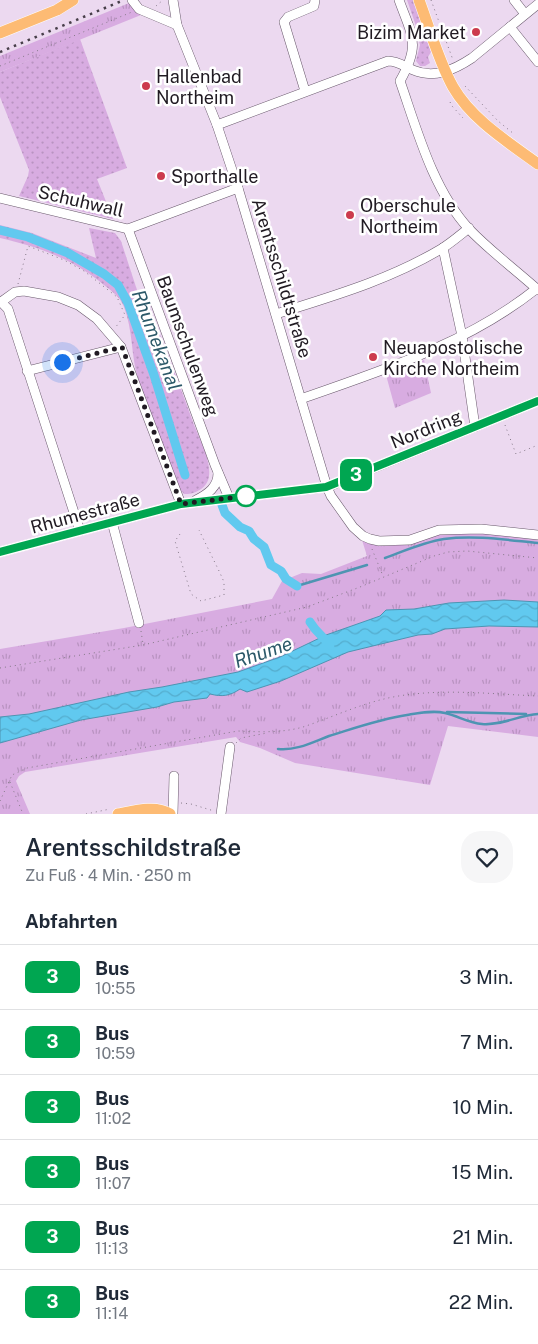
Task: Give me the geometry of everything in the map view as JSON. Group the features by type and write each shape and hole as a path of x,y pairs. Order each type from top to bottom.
{"main road":[{"path":"0,33 57,10 73,0"},
{"path":"420,0 451,70 455,90 475,115 494,132 538,164"},
{"path":"118,814 164,810 172,814"}],"street":[{"path":"132,0 139,9 177,25"},
{"name":"Arentsschildtstraße","path":"173,0 177,25 217,125 238,188 326,487 353,527 370,539"},
{"path":"305,91 284,22 288,17 314,6 315,0"},
{"path":"301,399 410,360 462,336 537,290 469,228 441,189 420,141 400,81 408,68 414,48 413,39 400,0"},
{"path":"514,0 525,14"},
{"path":"217,125 388,60 427,74 451,70 472,58 538,4"},
{"path":"510,27 538,62"},
{"name":"Schuhwall","path":"0,198 128,229 238,188"},
{"path":"276,314 344,293 409,267 443,248 469,228"},
{"name":"Baumschulenweg","path":"128,229 218,473 229,498"},
{"path":"443,248 462,336 475,427"},
{"path":"80,531 8,309 1,302 15,292 24,291 58,297 78,305 97,319 122,347 181,504"},
{"path":"27,372 122,347"},
{"name":"Nordring","path":"326,487 538,401"},
{"path":"192,502 212,490 217,482 218,473"},
{"name":"Rhumestraße","path":"0,552 181,504 326,487"},
{"path":"112,522 139,624"},
{"path":"370,539 380,541 410,540 439,530 481,529 538,535"},
{"path":"221,813 230,747"},
{"path":"172,814 174,776"}],"path":[{"path":"431,0 450,50"},
{"path":"0,66 139,9"},
{"path":"451,70 498,121 519,138"},
{"path":"15,292 28,246 64,260 84,271 117,297 125,315 110,334"},
{"path":"501,416 516,454 538,445"},
{"path":"180,534 175,541 191,594 201,601 224,595 224,582 199,530"},
{"path":"370,539 383,577"},
{"path":"0,668 144,645 307,607 448,552 467,551 538,558"},
{"path":"139,624 144,645"},
{"path":"230,747 241,738 301,728 349,709 393,697 437,692 538,696"},
{"path":"0,801 12,775 27,768 238,731 270,732"},
{"path":"9,781 23,814"},
{"path":"191,804 221,813"}],"green space":[{"path":"407,0 414,0 431,52 428,57 430,63 425,66 420,66 416,61 420,45 417,29"},
{"path":"129,3 141,15 0,72 0,56"},
{"path":"80,39 127,168 97,179 113,219 19,196 29,170 0,97 0,72"},
{"path":"0,225 32,233 96,258 89,228 115,233 121,241 137,290 148,316 159,332 207,457 209,476 206,484 200,490 184,494 179,488 138,379 127,316 120,300 113,292 92,276 68,261 28,245 0,238"},
{"path":"424,360 431,393 395,408 386,375"},
{"path":"456,531 538,537 538,737 448,726 430,785 295,763 260,748 240,742 236,737 25,772 16,781 30,814 0,814 0,649 124,628 272,599 282,581 302,573 321,574 367,556 362,540 385,546 398,545 439,532"}],"water":[{"path":"504,600 538,602 538,627 489,626 445,629 432,634 418,635 348,652 281,681 247,692 240,689 226,695 210,694 207,698 174,702 157,707 81,720 0,743 0,717 29,714 129,692 238,672 280,657 326,635 380,616 386,610 414,609 449,603"}],"waterway":[{"name":"Rhumekanal","path":"0,230 28,237 68,253 104,274 118,285 128,303 154,375 185,475"},
{"name":"Rhumekanal","path":"222,505 225,513 240,527 249,531 254,539 264,547 271,565 281,571 286,579 297,586"},
{"path":"385,558 422,544 444,539 503,539 538,543"},
{"path":"297,586 367,565"},
{"name":"Rhumekanal","path":"310,622 330,645"},
{"path":"278,749 298,747 368,724 421,713 440,712 482,724 503,722 538,714"},
{"path":"447,712 526,714"}],"railway":[{"path":"0,52 124,0"}],"bus line":[{"name":"3","path":"0,552 181,504 326,487 538,401"}],"place":[{"name":"Bizim Market","path":"476,32"},
{"name":"Hallenbad Northeim","path":"146,86"},
{"name":"Sporthalle","path":"161,176"},
{"name":"Oberschule Northeim","path":"350,215"},
{"name":"Neuapostolische Kirche Northeim","path":"373,357"}],"route":[{"path":"62,362 122,347 181,504 246,496"}],"water label":[{"name":"Rhume","path":"263,652"}]}
